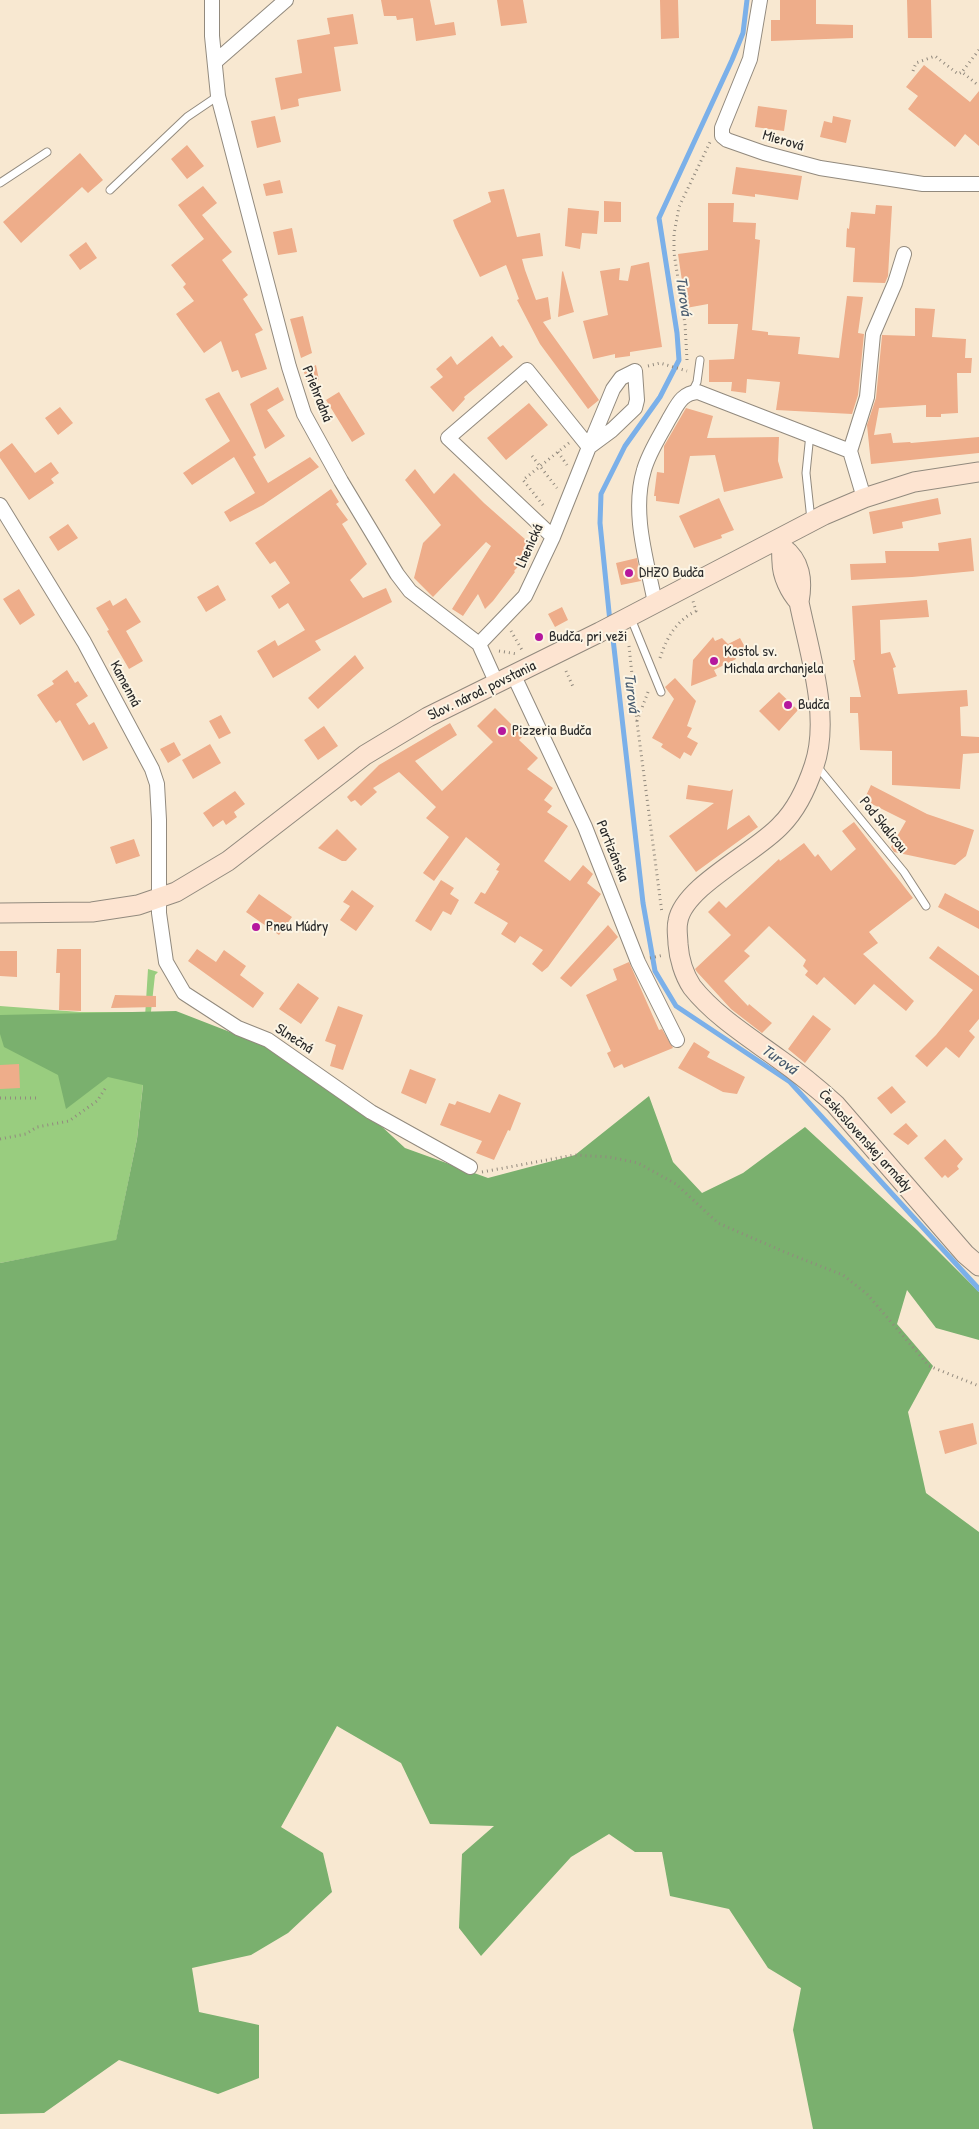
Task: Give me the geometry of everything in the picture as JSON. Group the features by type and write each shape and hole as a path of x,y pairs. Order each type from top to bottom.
{"street":[{"name":"Priehradná","path":"212,0 212,36 218,96 289,367 304,414 341,481 397,574 416,596 479,644 496,684"},
{"path":"215,62 286,0"},
{"path":"722,136 722,128 750,59 760,0"},
{"name":"Mierová","path":"722,136 727,140 764,153 820,168 922,184 979,184"},
{"path":"864,498 850,451 867,397 873,334 895,283 904,254"},
{"path":"553,537 448,438 527,370 589,447"},
{"name":"Lhenická","path":"479,644 526,596 553,537 589,447 613,389 621,378 635,371 638,400 636,408 612,430 589,447"},
{"path":"655,603 640,520 639,497 643,472 651,452 681,398 692,392 698,392 850,451"},
{"name":"Slov. národ. povstania","path":"0,913 92,912 138,905 159,899 195,882 228,860 365,755 428,717 514,676 685,587 780,542 811,521 864,498 914,482 979,472"},
{"name":"Kamenná","path":"0,505 84,642 152,769 157,784 159,820 159,899"},
{"name":"Československej armády","path":"780,542 793,555 799,571 802,589 799,602 820,711 815,763 802,796 781,826 695,893 683,907 678,921 679,951 692,986 712,1008 811,1082 835,1104 965,1254 979,1266"},
{"name":"Partizánska","path":"514,676 586,827 638,962 677,1040"},
{"name":"Slnečná","path":"159,899 166,962 184,993 238,1028 268,1040 371,1112 470,1167"}],"lane":[{"path":"110,190 187,116 218,96"},
{"path":"0,182 47,152"},
{"path":"692,392 697,382 700,360"},
{"path":"810,434 806,473 811,521"},
{"path":"625,618 661,692"},
{"name":"Pod Skalicou","path":"815,763 904,872 926,906"}],"path":[{"path":"913,71 916,63 935,56 958,74 962,72 979,50"},
{"path":"962,72 979,86"},
{"path":"686,371 686,332 674,253 676,222 679,207 710,142 722,136"},
{"path":"660,364 698,374"},
{"path":"546,509 523,480 579,435"},
{"path":"558,452 570,469"},
{"path":"532,456 561,492"},
{"path":"637,722 664,644 685,617 696,610 685,587"},
{"path":"505,617 522,650"},
{"path":"628,640 663,918"},
{"path":"566,671 574,689"},
{"path":"646,960 669,954"},
{"path":"0,1139 26,1134 37,1127 69,1120 97,1101 107,1086"},
{"path":"0,1098 40,1098"},
{"path":"470,1167 485,1172 574,1155 608,1157 638,1163 676,1184 718,1223 843,1275 867,1294 929,1366 979,1386"}],"green space":[{"path":"148,969 158,972 155,975 137,1139 116,1241 0,1263 0,1006 80,1012 136,1012 145,1017"},
{"path":"176,1011 315,1065 405,1148 488,1178 575,1155 649,1096 673,1162 702,1193 743,1173 805,1127 917,1230 979,1292 979,1340 936,1328 907,1290 897,1324 933,1366 908,1412 926,1493 979,1532 979,2129 813,2129 793,2030 801,1988 768,1968 729,1909 670,1896 662,1852 635,1852 609,1834 571,1857 481,1956 459,1928 462,1854 494,1826 430,1824 401,1763 337,1726 281,1827 323,1853 332,1892 288,1933 251,1955 192,1968 199,2012 259,2025 259,2078 218,2094 119,2060 44,2113 0,2114 0,1263 116,1240 137,1139 143,1085 108,1077 66,1109 58,1075 4,1047 0,1034 0,1015"}],"building":[{"path":"381,0 430,0 435,25 454,22 456,35 416,41 413,18 397,20 396,16 384,16"},
{"path":"497,0 523,0 527,23 501,26"},
{"path":"660,0 678,0 679,38 661,39"},
{"path":"780,0 816,0 816,24 853,25 853,38 771,41 771,20 780,20"},
{"path":"907,0 931,0 932,38 908,38"},
{"path":"353,14 358,44 334,47 341,91 301,98 298,99 299,106 281,110 275,78 302,73 297,40 330,34 327,18"},
{"path":"924,65 970,102 979,91 979,146 965,134 955,147 908,109 918,96 906,87"},
{"path":"758,106 787,110 784,131 755,127"},
{"path":"275,116 281,142 257,148 251,121"},
{"path":"833,116 851,120 846,143 820,137 824,121 832,123"},
{"path":"187,145 204,166 187,179 171,159"},
{"path":"80,153 103,180 88,193 82,187 21,243 3,222"},
{"path":"736,167 802,176 798,200 755,194 755,197 732,194"},
{"path":"280,180 283,193 266,196 263,184"},
{"path":"203,186 217,203 202,215 232,252 222,260 248,295 243,299 263,330 255,334 267,369 241,378 238,370 232,372 221,341 204,353 176,314 194,301 183,287 186,284 171,265 204,239 178,205"},
{"path":"504,189 517,237 540,233 543,256 522,259 525,270 536,300 548,297 551,319 543,322 599,400 588,409 540,344 517,300 519,299 506,265 480,277 455,226 453,220 491,202 488,192"},
{"path":"604,201 621,202 621,222 604,222"},
{"path":"708,203 734,203 733,222 756,223 755,239 760,240 752,330 768,332 768,335 800,337 798,354 839,358 847,296 863,297 858,333 864,334 858,395 852,414 776,410 780,382 747,379 746,393 731,391 732,382 709,382 709,360 734,359 738,324 708,324 708,304 686,308 678,254 708,250"},
{"path":"876,205 892,206 888,276 885,283 853,282 855,248 846,247 847,228 849,229 851,212 875,214"},
{"path":"568,208 599,211 597,234 582,233 580,249 565,246"},
{"path":"292,228 297,252 278,255 273,232"},
{"path":"86,242 97,258 80,270 69,255"},
{"path":"649,262 662,347 630,352 630,356 615,358 615,354 593,359 583,321 608,315 600,271 620,268 619,280 628,281 631,266"},
{"path":"562,272 574,312 558,317"},
{"path":"915,308 935,309 932,337 966,339 965,358 972,358 971,373 957,373 958,413 941,414 941,417 926,417 926,405 879,408 874,435 891,433 893,443 979,437 979,453 871,464 867,425 876,398 882,335 915,336"},
{"path":"303,316 312,353 301,358 290,319"},
{"path":"492,336 500,347 503,345 513,357 464,397 465,399 453,412 430,387 443,377 436,369 451,356 457,365"},
{"path":"316,365 319,380 307,383 304,372"},
{"path":"278,387 284,400 267,410 285,436 265,449 250,404"},
{"path":"219,392 256,455 253,457 268,483 310,457 319,467 263,505 230,522 224,512 255,493 234,457 192,485 183,473 230,441 205,399"},
{"path":"339,392 365,434 352,442 326,400"},
{"path":"529,403 548,425 506,460 487,438"},
{"path":"60,407 73,423 58,435 45,418"},
{"path":"686,408 713,416 707,438 779,437 778,461 783,478 724,492 715,455 690,456 679,504 656,501 656,496 654,496 657,472 664,473 664,446"},
{"path":"12,443 35,473 51,462 59,473 51,479 54,483 29,500 0,458 0,452"},
{"path":"415,469 434,494 454,473 484,503 535,548 514,571 493,601 485,609 478,594 463,616 452,609 491,546 486,542 433,597 414,578 423,543 441,525 405,480"},
{"path":"331,489 339,502 336,504 348,520 342,524 367,564 350,580 363,598 386,588 392,602 315,641 321,650 273,678 257,651 275,640 278,646 305,630 288,603 279,609 271,596 290,583 275,561 270,564 255,543"},
{"path":"719,498 734,530 721,535 722,538 694,548 679,516"},
{"path":"938,498 941,514 902,522 903,528 873,534 869,512"},
{"path":"68,524 78,538 58,551 49,537"},
{"path":"971,538 974,571 851,580 850,564 886,563 885,551 939,551 938,543"},
{"path":"637,558 641,581 621,585 616,563"},
{"path":"218,585 226,600 206,612 197,597"},
{"path":"19,589 35,615 20,625 3,599"},
{"path":"126,598 141,622 126,631 143,661 129,669 96,608 110,600 113,606"},
{"path":"927,600 929,617 880,620 881,654 890,652 896,667 893,668 898,694 967,690 968,706 960,707 961,736 979,737 979,753 963,754 960,789 892,785 892,751 860,750 858,713 850,713 850,697 861,697 853,660 855,660 852,606"},
{"path":"562,607 568,620 555,627 548,614"},
{"name":"Kostol sv. Michala archanjela","path":"713,637 715,641 722,638 728,644 740,638 746,649 734,655 736,659 714,670 717,676 691,686 693,660"},
{"path":"355,655 364,668 318,709 308,698"},
{"path":"67,670 75,683 78,681 88,696 76,704 89,725 94,722 108,748 83,761 60,720 56,723 37,695 54,684 52,681"},
{"path":"675,678 696,701 687,726 692,728 687,737 698,743 691,756 684,752 680,759 661,747 663,744 652,738 674,699 665,687"},
{"path":"779,692 798,710 779,731 759,711"},
{"path":"495,708 523,736 519,740 538,758 527,769 553,788 544,800 552,806 547,812 568,826 544,861 570,881 583,865 593,874 587,883 601,894 548,967 542,972 532,964 543,950 520,936 515,943 501,934 508,923 474,903 481,892 485,894 499,871 496,870 500,864 466,837 434,881 423,873 449,837 426,818 436,807 399,772 373,788 377,792 361,806 355,800 351,802 347,797 379,765 450,723 457,735 415,761 442,791 493,742 477,726"},
{"path":"221,715 231,733 219,739 209,721"},
{"path":"324,726 338,746 318,760 304,740"},
{"path":"174,742 181,755 168,763 160,749"},
{"path":"210,744 221,763 193,779 182,760"},
{"path":"688,785 730,791 733,789 727,830 749,815 758,827 696,872 669,836 714,803 686,799"},
{"path":"871,785 927,814 974,830 966,856 955,865 894,852 891,847 906,821 864,800"},
{"path":"235,791 245,804 234,812 237,817 226,825 223,820 213,827 203,813"},
{"path":"854,822 913,898 869,932 878,943 863,954 914,1001 906,1011 874,984 855,1005 824,977 817,985 805,975 808,971 803,966 806,960 769,926 744,951 750,956 724,981 748,1006 749,1004 772,1023 762,1033 731,1009 695,969 731,935 708,912 719,901 726,908 779,859 780,861 804,843 815,857 818,854 831,871 856,849 842,831"},
{"path":"337,829 357,849 346,861 342,861 318,848"},
{"path":"134,839 140,856 116,864 110,847"},
{"path":"441,880 454,888 450,894 459,900 451,915 443,911 431,931 415,921"},
{"path":"352,890 374,906 356,931 340,920 350,906 343,902"},
{"path":"945,893 979,911 979,929 938,907"},
{"path":"259,894 292,917 279,935 246,912"},
{"path":"608,925 618,937 571,987 560,978"},
{"path":"938,946 979,976 979,1019 969,1031 975,1037 959,1058 946,1047 927,1067 915,1056 936,1035 973,990 929,958"},
{"path":"57,949 81,949 81,1011 59,1010 60,973 56,973"},
{"path":"197,949 216,962 224,950 246,966 240,975 264,993 253,1008 188,961"},
{"path":"0,951 17,951 17,977 0,976"},
{"path":"629,962 659,1030 662,1029 673,1048 624,1068 622,1064 614,1068 607,1053 611,1051 586,995 617,980 613,969"},
{"path":"298,983 319,998 301,1024 279,1009"},
{"path":"115,995 156,996 156,1007 111,1008"},
{"path":"338,1006 363,1015 343,1070 330,1066 336,1045 325,1041"},
{"path":"813,1015 831,1029 805,1063 788,1049"},
{"path":"694,1042 710,1052 707,1057 745,1077 737,1094 723,1092 678,1068"},
{"path":"19,1064 20,1088 0,1089 0,1065"},
{"path":"410,1069 436,1079 426,1104 401,1093"},
{"path":"892,1086 906,1102 891,1114 877,1098"},
{"path":"499,1094 521,1103 510,1131 508,1130 494,1160 476,1153 482,1141 440,1125 449,1103 455,1105 457,1101 490,1113"},
{"path":"906,1123 918,1136 908,1145 893,1134"},
{"path":"945,1139 963,1159 957,1166 959,1169 948,1178 945,1175 942,1178 924,1158"},
{"path":"973,1423 977,1444 945,1454 939,1431"}],"waterway":[{"name":"Turová","path":"610,622 600,523 601,494 625,446 660,397 679,360 677,333 659,218 743,33 747,0"},
{"name":"Turová","path":"612,630 643,903 655,971 676,1006 790,1082 979,1289"}],"place":[{"name":"DHZO Budča","path":"629,573"},
{"name":"Budča, pri veži","path":"539,637"},
{"name":"Kostol sv. Michala archanjela","path":"714,661"},
{"name":"Budča","path":"788,705"},
{"name":"Pizzeria Budča","path":"502,731"},
{"name":"Pneu Múdry","path":"256,927"}]}
